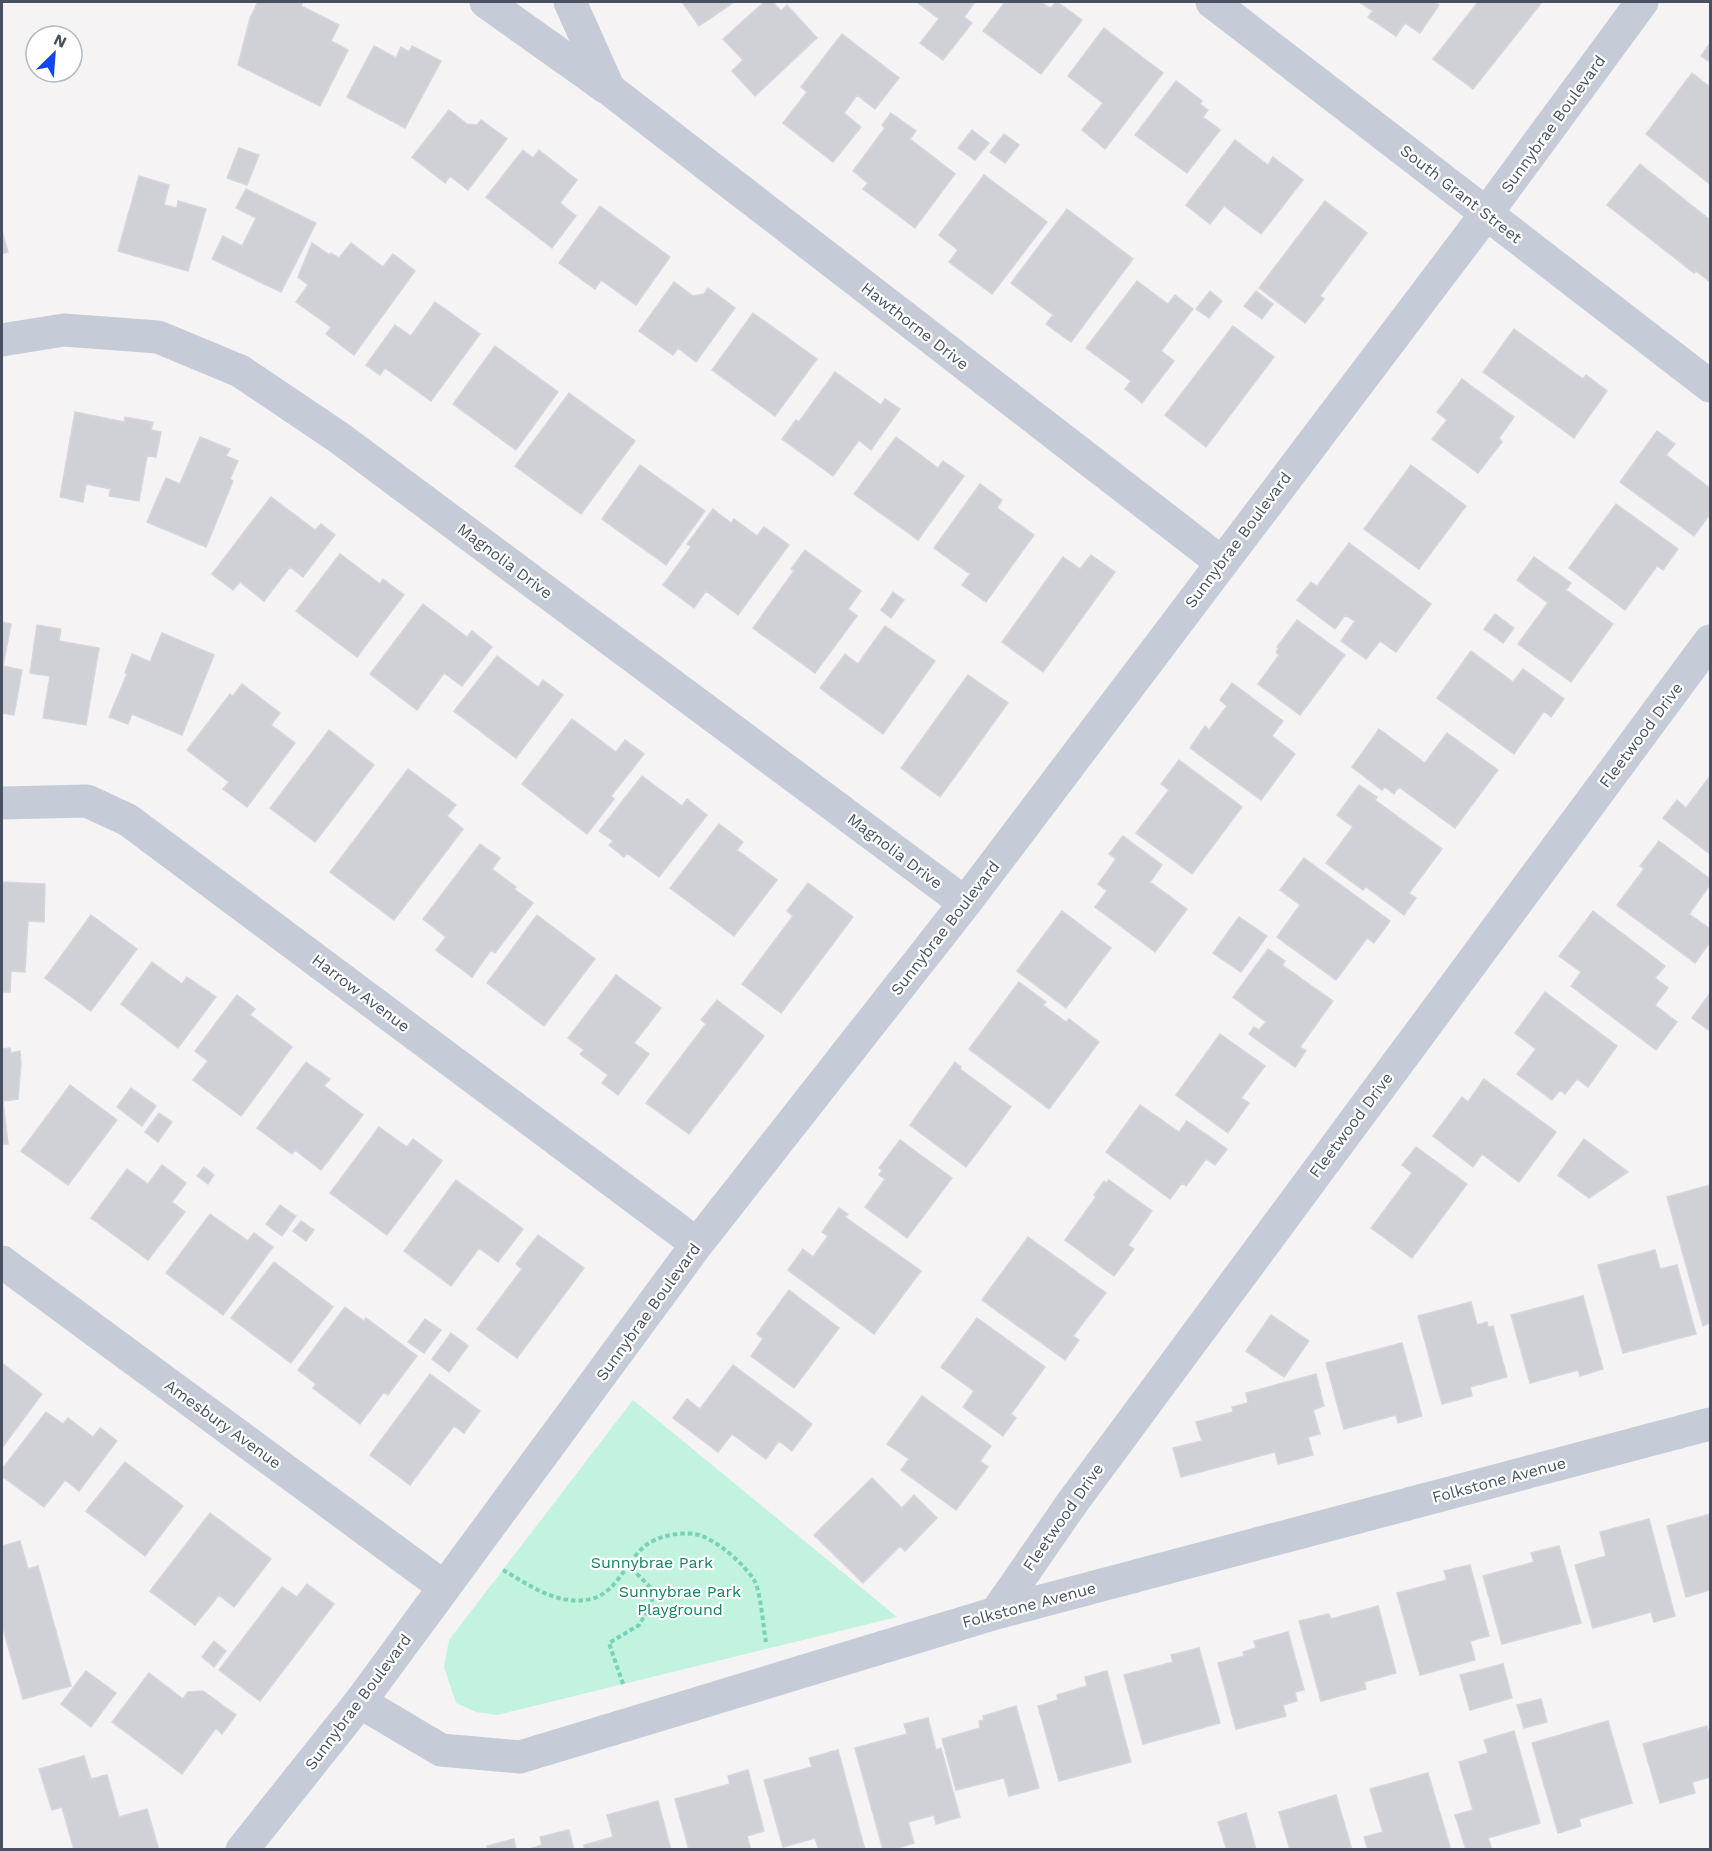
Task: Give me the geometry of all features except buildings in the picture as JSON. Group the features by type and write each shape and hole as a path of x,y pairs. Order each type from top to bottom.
{"street":[{"name":"Hawthorne Drive","path":"486,2 609,89 1221,562"},
{"name":"Hawthorne Drive","path":"570,2 609,89"},
{"name":"South Grant Street","path":"1212,2 1710,386"},
{"name":"Sunnybrae Boulevard","path":"242,1850 360,1702 697,1244 965,903 1486,214 1642,2"},
{"name":"Magnolia Drive","path":"2,340 64,330 158,338 240,371 338,437 965,903"},
{"name":"Fleetwood Drive","path":"996,1612 1079,1493 1710,641"},
{"name":"Harrow Avenue","path":"2,803 87,801 128,820 697,1244"},
{"name":"Amesbury Avenue","path":"2,1262 444,1587"},
{"name":"Folkstone Avenue","path":"360,1702 441,1750 520,1756 996,1612 1710,1424"}],"path":[{"path":"502,1570 555,1598 580,1601 604,1593 645,1545 662,1537 701,1535 735,1559 754,1580 759,1593 767,1649"},
{"path":"623,1684 609,1643 639,1625 651,1603 652,1589 629,1566"}],"green space":[{"name":"Sunnybrae Park","path":"633,1400 897,1617 497,1715 476,1712 456,1703 444,1667 449,1640"}],"park label":[{"name":"Sunnybrae Park Playground","path":"680,1600"}]}
